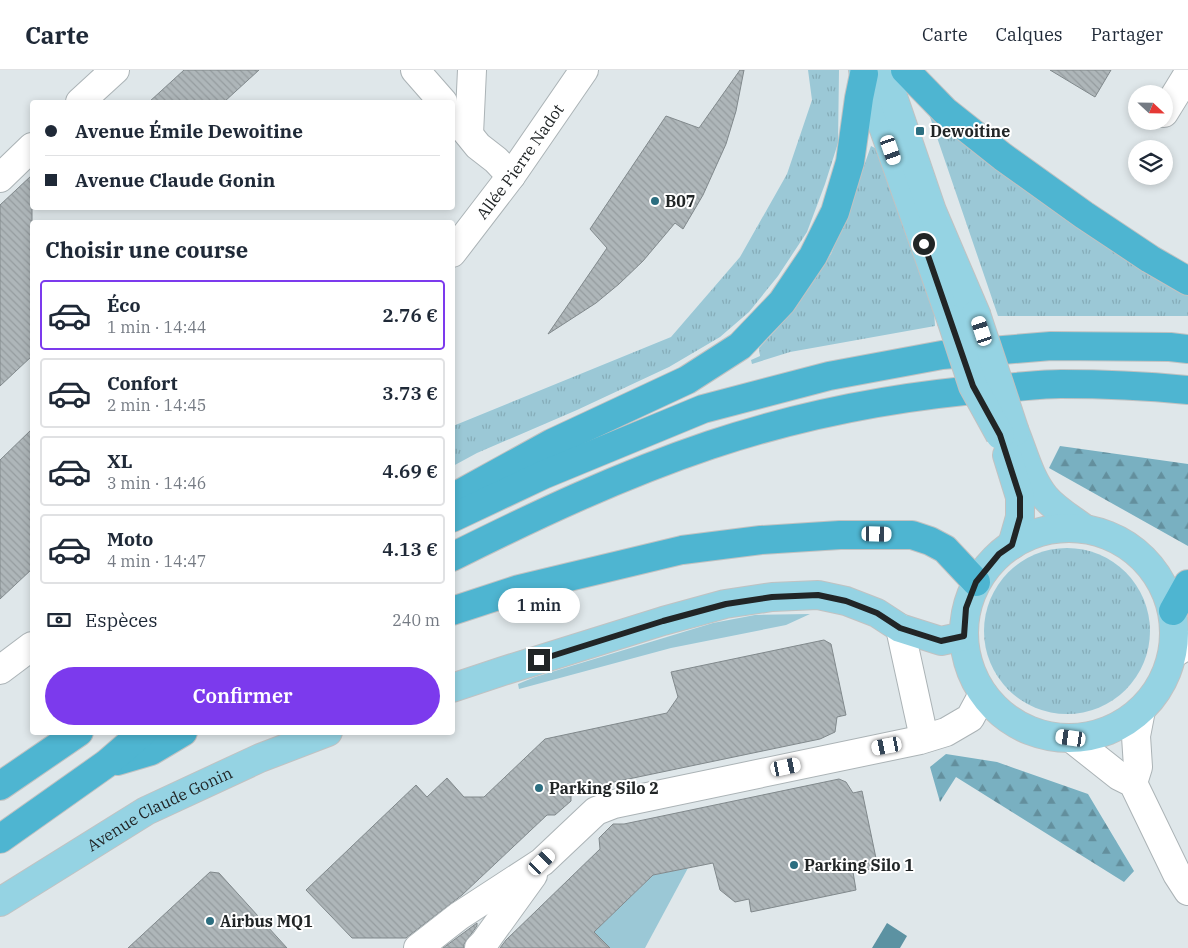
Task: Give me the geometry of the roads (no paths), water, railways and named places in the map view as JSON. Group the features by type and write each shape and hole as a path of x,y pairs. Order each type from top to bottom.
{"highway":[{"path":"905,70 945,111 1003,157 1084,215 1150,259 1188,281"},
{"path":"455,496 552,443 688,380 740,346 746,340 782,302 814,256 836,212 850,162 859,98 871,72"},
{"path":"455,517 543,475 702,409 829,376 942,355 1051,346 1170,347 1188,350"},
{"path":"455,556 542,513 625,477 710,445 772,427 833,413 893,400 952,392 1050,384 1188,390"},
{"path":"455,610 519,589 682,550 761,540 840,535 912,535 930,541 945,549 976,582"},
{"path":"1173,612 1188,584"},
{"path":"0,786 75,735"},
{"path":"0,838 106,764 140,735"},
{"path":"106,764 151,751 178,735"}],"main road":[{"path":"871,72 964,316 973,386 1008,434 1045,497 1085,530"},
{"path":"1008,434 1020,497 1020,517 1012,545"},
{"path":"1061,528 1085,530 1105,533 1136,550 1160,578 1173,612 1175,633 1180,650 1161,685 1140,710 1120,725 1096,735 1071,738 1037,734 1007,718 983,694 969,666 964,636 966,608 976,582 999,554 1012,545 1038,533 1061,528"},
{"path":"455,687 663,621 726,604 753,600 818,595 846,601 877,613 900,628 941,641 964,636"},
{"name":"Avenue Claude Gonin","path":"0,902 146,811 260,758 320,735"}],"street":[{"path":"82,100 115,70"},
{"path":"415,70 441,100"},
{"path":"472,70 461,124 478,146 496,160 511,176"},
{"name":"Allée Pierre Nadot","path":"455,249 511,176 584,70"},
{"path":"1173,98 1188,74"},
{"path":"0,178 30,149"},
{"path":"900,628 924,738"},
{"path":"0,670 30,648"},
{"path":"418,948 459,916 542,862 596,811 614,804 946,732 970,718 983,694"},
{"path":"1133,784 1138,767 1136,736 1140,710"},
{"path":"1071,738 1119,776 1133,784 1177,874 1188,891"},
{"path":"479,948 542,862"}],"place":[{"name":"Dewoitine","path":"920,131"},
{"name":"B07","path":"655,201"},
{"name":"Parking Silo 2","path":"539,788"},
{"name":"Parking Silo 1","path":"794,865"},
{"name":"Airbus MQ1","path":"210,921"}]}
